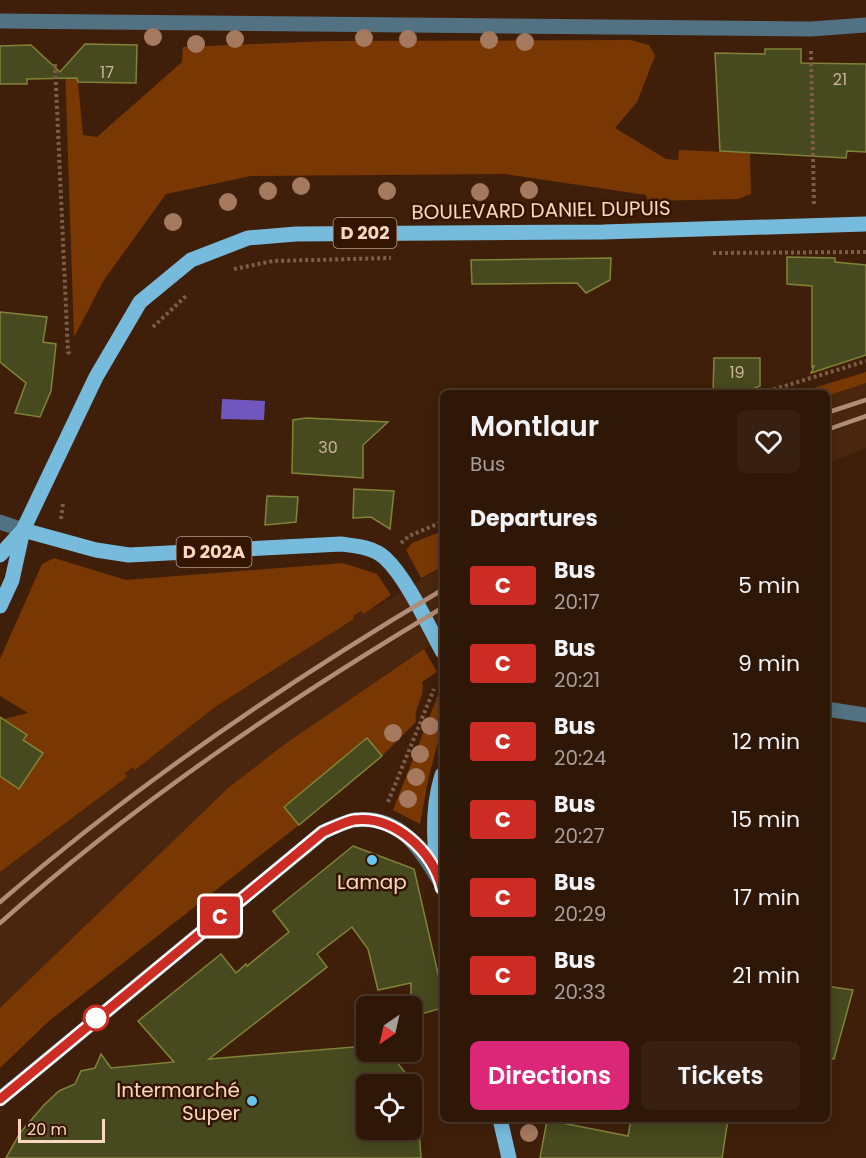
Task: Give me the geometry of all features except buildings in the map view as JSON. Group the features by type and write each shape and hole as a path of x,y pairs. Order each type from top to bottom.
{"main road":[{"name":"BOULEVARD DANIEL DUPUIS","path":"0,606 12,580 23,530 96,377 140,302 191,260 248,238 296,234 603,232 866,224"},
{"name":"D 202","path":"0,555 23,530"},
{"name":"D 202A","path":"23,530 96,550 129,555 341,544 365,547 385,557 398,573 440,647"},
{"path":"440,785 435,811 440,864"},
{"path":"501,1122 509,1158"}],"street":[{"path":"0,21 811,29 866,25"},
{"path":"0,522 23,530"},
{"path":"830,710 866,715"},
{"path":"0,1099 323,832 353,820 380,822 405,832 420,849 440,882"}],"path":[{"path":"811,40 815,224"},
{"path":"55,64 68,352 72,356"},
{"path":"711,253 866,252"},
{"path":"230,270 273,261 400,258"},
{"path":"152,328 192,290"},
{"path":"772,390 866,361"},
{"path":"61,523 62,505 67,495"},
{"path":"385,557 409,536 440,523"},
{"path":"387,802 435,689"}],"shaded area":[{"path":"630,40 649,45 655,56 637,102 615,128 666,159 678,160 679,150 750,153 751,194 738,199 648,201 646,195 505,174 251,176 166,194 104,280 74,337 65,66 76,62 83,135 97,137 182,62 183,47 331,41"},
{"path":"866,372 866,383 830,395 830,390 807,390"},
{"path":"866,383 866,448 830,463 830,395"},
{"path":"222,399 265,401 264,420 221,419"},
{"path":"440,532 440,568 421,578 406,550 412,543"},
{"path":"54,558 126,580 343,563 377,574 391,595 364,614 361,611 353,616 354,619 215,707 135,770 133,767 125,773 127,777 0,872 0,720 28,713 0,696 0,659 42,564"},
{"path":"440,568 440,639 228,788 0,1008 0,872 127,777 125,773 133,767 136,769 215,707 354,619 353,616 361,611 364,614"},
{"path":"424,649 437,672 422,682 416,722 382,756 367,738 284,807 299,825 49,1021 0,1068 0,1008 228,788 285,744"},
{"path":"440,694 440,735 420,824 393,810"}],"railway":[{"path":"830,412 866,400"},
{"path":"830,429 866,416"},
{"path":"0,902 105,816 214,736 327,661 440,591"},
{"path":"0,923 104,836 214,755 326,679 440,609"}],"bus line":[{"name":"C","path":"0,1099 323,832 353,820 380,822 405,832 420,849 440,880"}],"place":[{"name":"Lamap","path":"372,860"},
{"name":"Intermarché Super","path":"252,1101"}]}
